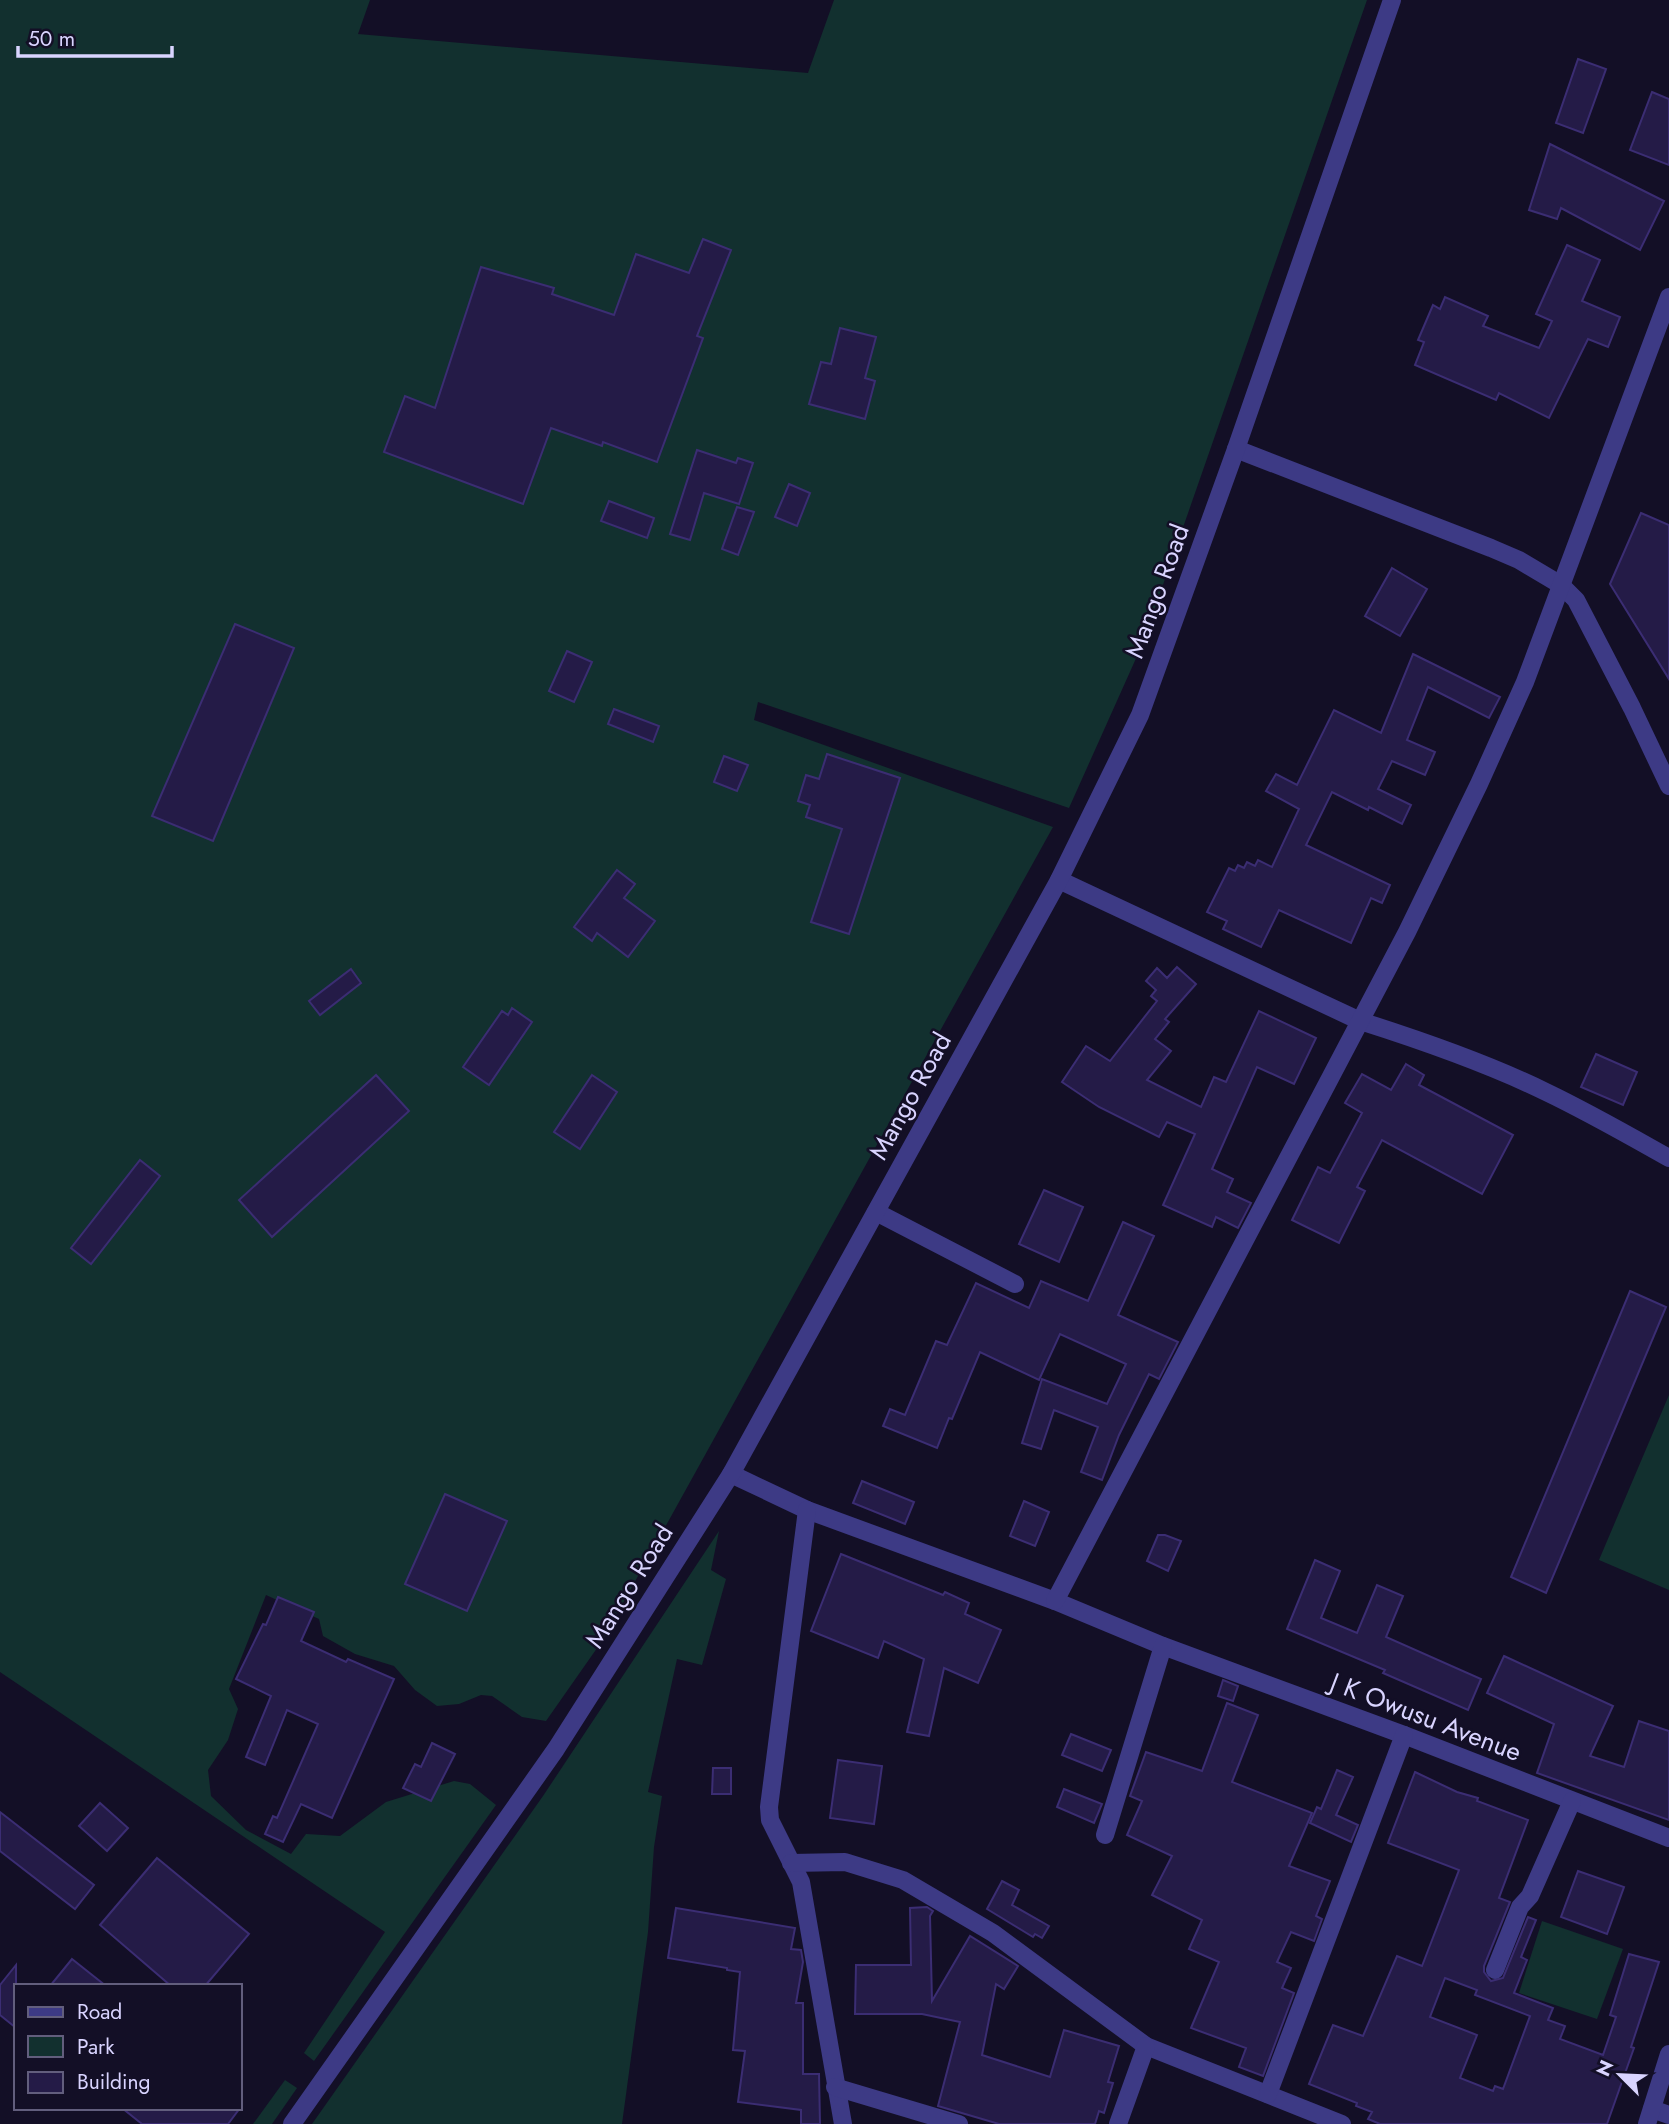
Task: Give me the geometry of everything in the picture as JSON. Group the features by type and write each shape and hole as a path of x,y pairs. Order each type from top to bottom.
{"street":[{"name":"Mango Road","path":"292,2124 556,1749 731,1474 1059,880 1140,715 1236,449 1392,0"},
{"path":"1055,1601 1360,1021 1479,784 1525,682 1669,297"},
{"path":"1236,449 1491,548 1519,560 1561,585 1576,600 1669,786"},
{"path":"1059,880 1360,1021 1489,1067 1544,1091 1669,1158"},
{"path":"876,1212 1015,1284"},
{"name":"J K Owusu Avenue","path":"731,1474 807,1510 1055,1601 1163,1646 1404,1735 1669,1838"},
{"path":"807,1510 769,1807 771,1819 801,1882 843,2124"},
{"path":"1105,1835 1163,1646"},
{"path":"1268,2094 1404,1735"},
{"path":"1495,1970 1520,1907 1530,1896 1572,1801"},
{"path":"791,1863 845,1862 903,1880 993,1933 1146,2046 1342,2124"},
{"path":"1118,2124 1146,2046"},
{"path":"1656,2116 1669,2054"},
{"path":"835,2087 959,2124"}],"green space":[{"path":"0,0 370,0 358,34 808,73 834,0 1367,0 1142,645 1069,808 758,702 754,720 1053,827 602,1641 546,1721 522,1717 492,1696 481,1695 459,1704 437,1706 415,1690 394,1666 355,1654 323,1636 319,1619 266,1595 229,1689 238,1709 228,1740 208,1770 211,1796 246,1830 291,1854 306,1834 340,1836 386,1802 454,1781 470,1784 496,1805 314,2061 304,2053 385,1932 0,1672"},
{"path":"1669,1395 1669,1590 1599,1560"},
{"path":"719,1531 711,1570 726,1579 702,1665 677,1659 648,1792 662,1796 654,1847 648,1932 622,2124 312,2124 543,1796"},
{"path":"1542,1921 1623,1949 1597,2019 1519,1993"},
{"path":"285,2080 297,2088 272,2124 253,2124"}],"building":[{"path":"1578,59 1606,69 1583,133 1556,123"},
{"path":"1652,92 1669,99 1669,165 1630,150"},
{"path":"1550,144 1664,201 1640,250 1561,208 1557,219 1529,210"},
{"path":"703,239 731,250 697,336 703,338 657,462 603,442 602,446 551,428 523,504 384,452 405,396 435,408 481,267 554,288 552,294 614,315 636,254 689,273"},
{"path":"1567,245 1600,260 1582,301 1620,317 1608,347 1588,339 1549,418 1499,393 1496,400 1415,365 1424,342 1418,340 1433,305 1440,309 1445,297 1488,316 1483,326 1539,348 1552,321 1536,314"},
{"path":"840,328 876,337 865,378 875,381 865,419 809,404 821,362 831,364"},
{"path":"697,450 736,463 738,458 753,463 739,504 704,493 690,540 670,534"},
{"path":"789,484 810,493 797,526 775,517"},
{"path":"609,501 654,518 647,538 601,521"},
{"path":"737,507 754,512 738,555 722,549"},
{"path":"1641,513 1669,525 1669,679 1610,584"},
{"path":"1392,568 1427,589 1400,636 1365,616"},
{"path":"235,624 294,648 213,841 152,816"},
{"path":"567,651 592,662 574,702 549,691"},
{"path":"1413,654 1500,697 1489,718 1428,687 1407,740 1435,752 1425,775 1392,761 1378,789 1411,805 1402,824 1332,792 1306,845 1390,885 1382,903 1371,898 1351,943 1279,910 1261,947 1223,929 1227,921 1207,912 1229,868 1235,871 1238,865 1244,868 1247,862 1255,866 1258,860 1272,867 1299,809 1266,791 1276,774 1297,785 1334,710 1381,733"},
{"path":"614,709 659,726 653,742 608,724"},
{"path":"827,754 900,778 849,934 811,922 842,829 806,817 810,805 798,801 806,775 819,779"},
{"path":"724,756 748,765 737,791 714,782"},
{"path":"617,870 635,884 624,898 655,921 628,957 597,933 592,941 574,927"},
{"path":"1177,967 1196,984 1165,1019 1169,1022 1155,1039 1171,1051 1147,1080 1201,1107 1214,1077 1226,1082 1259,1011 1316,1038 1294,1084 1257,1067 1212,1169 1233,1179 1227,1192 1251,1203 1238,1228 1216,1217 1212,1227 1163,1205 1195,1134 1167,1122 1159,1137 1099,1107 1062,1082 1086,1046 1110,1061 1157,1001 1151,996 1156,990 1146,981 1157,968 1167,978"},
{"path":"351,969 361,983 320,1015 309,1001"},
{"path":"512,1008 532,1022 489,1085 463,1067 502,1011 508,1015"},
{"path":"1596,1054 1637,1072 1623,1105 1581,1087"},
{"path":"1406,1064 1424,1075 1419,1085 1513,1135 1482,1194 1382,1140 1357,1187 1365,1191 1339,1243 1292,1220 1318,1167 1330,1173 1362,1113 1345,1103 1362,1074 1391,1090"},
{"path":"376,1075 409,1111 272,1237 239,1200"},
{"path":"592,1075 617,1092 580,1149 554,1132"},
{"path":"140,1160 160,1176 91,1264 71,1248"},
{"path":"1044,1190 1083,1207 1059,1262 1019,1244"},
{"path":"1123,1222 1154,1236 1118,1315 1178,1342 1159,1379 1149,1374 1119,1435 1102,1480 1081,1472 1098,1427 1054,1410 1041,1449 1022,1443 1042,1379 1107,1404 1126,1364 1060,1334 1039,1380 980,1352 937,1448 883,1426 890,1409 905,1415 936,1341 947,1345 976,1283 1029,1308 1041,1281 1088,1301"},
{"path":"1630,1291 1666,1307 1546,1593 1511,1577"},
{"path":"862,1481 914,1502 905,1524 853,1503"},
{"path":"445,1494 507,1521 467,1611 405,1584"},
{"path":"1024,1501 1049,1512 1035,1546 1010,1536"},
{"path":"1158,1535 1181,1541 1168,1571 1147,1561"},
{"path":"841,1554 969,1603 965,1614 1001,1630 978,1683 944,1668 929,1736 907,1732 924,1659 884,1641 878,1658 811,1631"},
{"path":"1315,1560 1340,1571 1321,1618 1357,1633 1377,1585 1403,1596 1386,1637 1481,1679 1468,1710 1383,1673 1385,1670 1287,1629"},
{"path":"278,1597 314,1612 301,1641 346,1662 348,1659 394,1679 332,1818 301,1804 283,1842 265,1834 273,1816 277,1818 318,1724 287,1710 265,1765 246,1757 271,1696 236,1679"},
{"path":"1504,1656 1613,1706 1590,1756 1624,1767 1639,1721 1669,1731 1669,1820 1537,1773 1554,1724 1487,1693"},
{"path":"1223,1680 1238,1686 1233,1701 1218,1696"},
{"path":"1227,1703 1258,1715 1232,1782 1312,1813 1289,1866 1330,1881 1316,1916 1322,1919 1314,1941 1291,1932 1277,1962 1291,1968 1282,1988 1294,1993 1263,2076 1239,2067 1246,2048 1191,2028 1219,1962 1189,1949 1202,1920 1152,1895 1172,1856 1127,1835 1142,1801 1130,1796 1146,1752 1202,1771"},
{"path":"1071,1734 1111,1750 1102,1771 1062,1755"},
{"path":"432,1743 455,1754 431,1801 403,1788 415,1764 421,1767"},
{"path":"838,1760 882,1766 874,1824 830,1818"},
{"path":"713,1768 731,1768 731,1794 712,1794"},
{"path":"1337,1770 1353,1777 1336,1815 1358,1825 1351,1842 1310,1823 1317,1807 1321,1809"},
{"path":"1415,1772 1457,1792 1478,1798 1477,1801 1528,1820 1499,1898 1510,1902 1484,1972 1491,1981 1503,1978 1528,1917 1536,1920 1521,1957 1527,1960 1514,1993 1553,2008 1548,2020 1565,2026 1560,2039 1603,2055 1616,2017 1610,2015 1629,1954 1659,1962 1631,2047 1634,2048 1607,2124 1380,2124 1368,2119 1372,2112 1356,2106 1357,2103 1309,2084 1333,2025 1363,2036 1397,1956 1422,1966 1459,1870 1388,1843","holes":["1445,1978 1477,1990 1475,1995 1530,2016 1503,2089 1495,2086 1493,2091 1460,2078 1477,2035 1430,2017"]},
{"path":"1064,1789 1102,1804 1094,1823 1057,1807"},
{"path":"100,1803 128,1828 107,1851 79,1826"},
{"path":"0,1812 94,1885 75,1909 0,1851"},
{"path":"157,1858 249,1934 207,1984 169,1984 100,1925"},
{"path":"1578,1871 1624,1887 1607,1934 1561,1917"},
{"path":"1002,1881 1019,1890 1012,1905 1049,1926 1042,1938 1035,1934 1033,1937 987,1909"},
{"path":"927,1907 933,1911 930,1916 932,2001 970,1936 1018,1966 1004,1989 996,1984 982,2055 1050,2077 1064,2030 1119,2046 1108,2082 1113,2083 1104,2113 1099,2111 1095,2124 999,2124 938,2106 960,2022 922,2014 855,2014 856,1965 911,1965 910,1908"},
{"path":"676,1908 795,1928 791,1949 801,1950 803,1962 796,2003 803,2003 803,2074 819,2074 820,2124 801,2124 801,2110 738,2102 745,2051 733,2050 740,1972 668,1958"},
{"path":"72,1959 103,1984 52,1984"},
{"path":"16,1965 14,2026 0,2015 0,1985"},
{"path":"124,2110 238,2110 228,2124 142,2124"}]}
